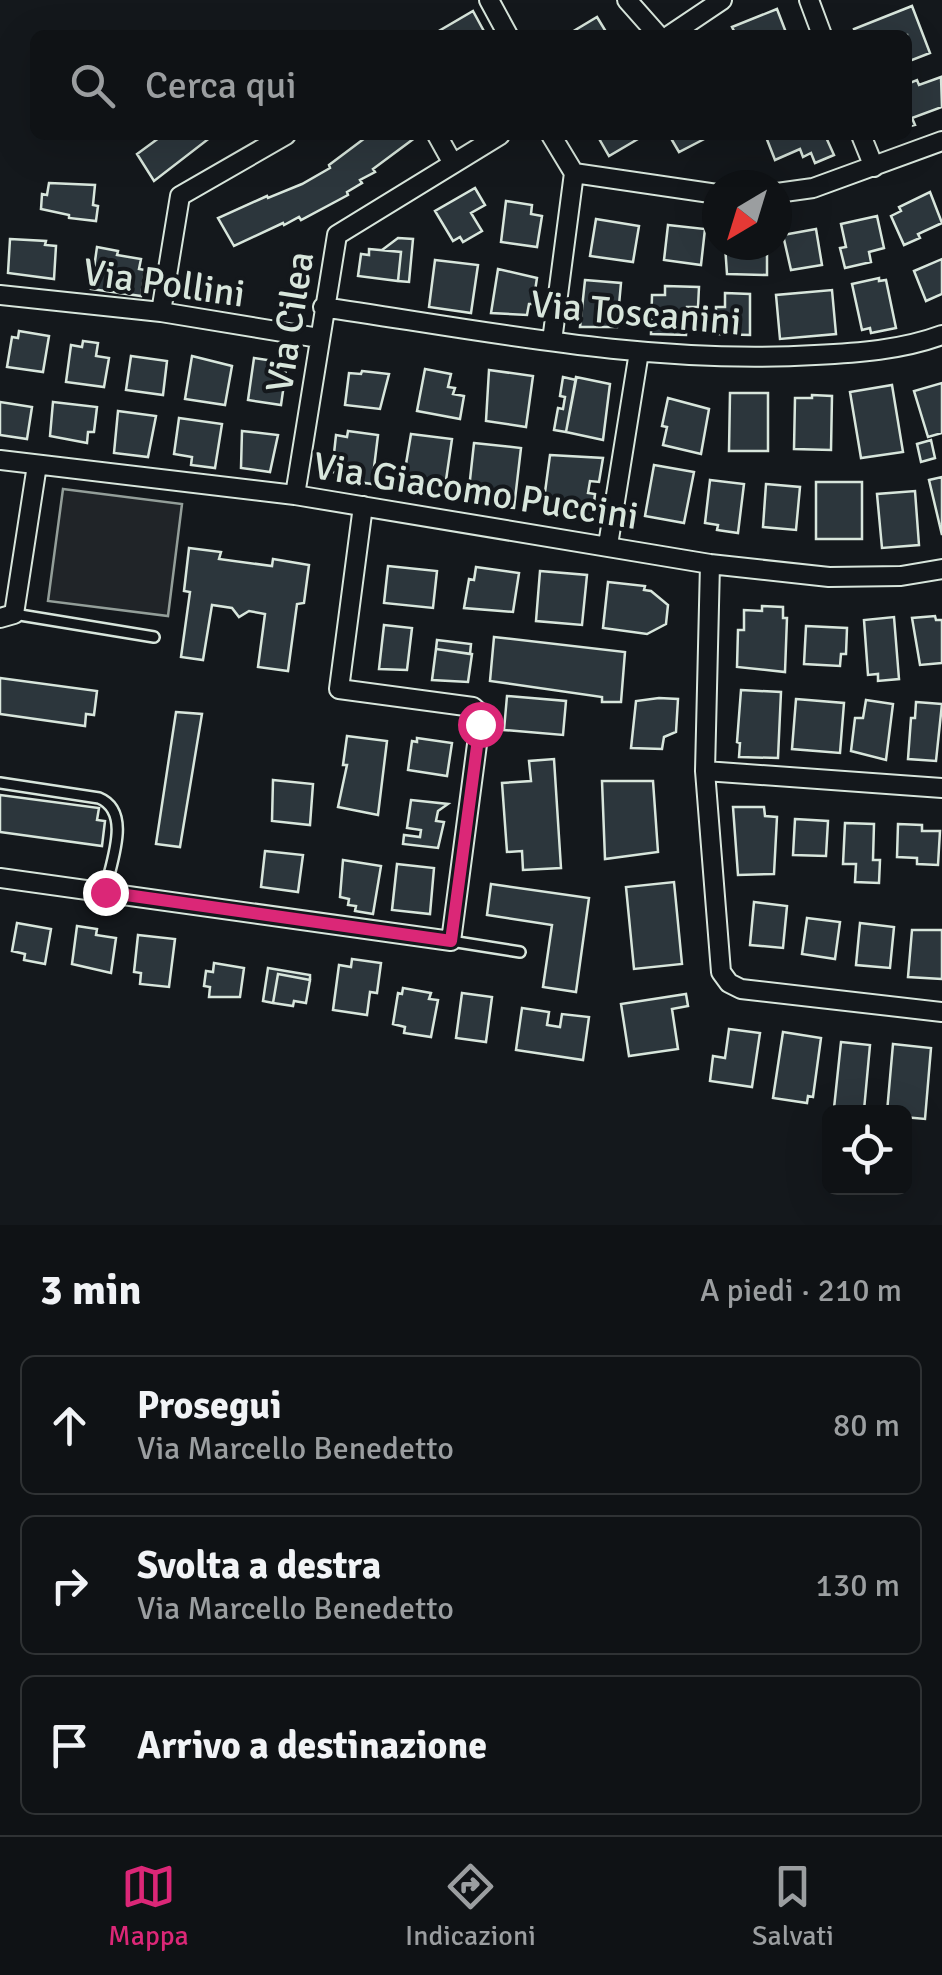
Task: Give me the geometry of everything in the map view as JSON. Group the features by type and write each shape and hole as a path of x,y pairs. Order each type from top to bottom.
{"street":[{"path":"490,0 505,30"},
{"path":"626,0 653,30"},
{"path":"677,30 722,0"},
{"path":"808,0 820,30"},
{"path":"160,312 180,196 277,140"},
{"path":"440,140 452,162"},
{"name":"Via Cilea","path":"295,494 337,235 491,140"},
{"path":"552,341 574,174 554,140"},
{"path":"863,140 874,168"},
{"path":"792,191 874,168 942,141"},
{"path":"574,174 702,192"},
{"name":"Via Pollini","path":"0,295 160,312 319,338"},
{"name":"Via Toscanini","path":"323,307 639,352 775,358 896,347 942,335"},
{"path":"608,545 639,352"},
{"name":"Via Giacomo Puccini","path":"0,460 295,494 710,564 828,576 901,576 942,569"},
{"path":"7,616 37,465"},
{"path":"0,878 451,941 481,714 473,706 339,688 363,506"},
{"path":"710,564 704,771 718,966 729,983 741,988 942,1012"},
{"path":"704,771 942,788"}],"lane":[{"path":"7,616 154,637"},
{"path":"0,783 99,798 112,806 119,822 105,892"},
{"path":"451,941 520,952"}],"shaded area":[{"path":"63,489 182,504 168,616 48,601"}],"building":[{"path":"912,6 930,53 912,60 912,30 854,29"},
{"path":"777,9 785,30 734,30 732,27"},
{"path":"473,11 483,30 441,30"},
{"path":"597,17 605,30 575,30"},
{"path":"941,77 942,107 912,118 912,82 917,80 919,85"},
{"path":"156,140 207,140 154,181 137,154"},
{"path":"362,140 412,140 360,180 362,183 348,195 301,220 299,217 283,223 234,246 218,218 302,184 330,168"},
{"path":"600,140 636,140 609,156"},
{"path":"672,140 702,140 679,152"},
{"path":"767,140 827,140 834,155 815,163 811,153 803,157 800,149 775,160"},
{"path":"49,183 95,185 96,221 41,209 42,194 47,195"},
{"path":"475,188 485,205 471,213 482,231 463,242 460,237 453,241 435,211"},
{"path":"930,192 942,223 904,245 891,216 901,211 899,207"},
{"path":"506,201 532,205 531,214 542,216 537,247 501,242"},
{"path":"877,216 884,248 869,252 871,262 845,268 840,248 846,247 841,224"},
{"path":"596,219 639,226 633,262 590,256"},
{"path":"668,225 702,229 701,265 664,260"},
{"path":"816,229 822,265 791,270 792,233"},
{"path":"398,238 413,239 409,282 398,281 401,252 382,250"},
{"path":"10,239 46,241 45,245 56,246 54,279 8,273"},
{"path":"97,247 141,259 139,269 145,270 141,296 91,289"},
{"path":"369,249 401,252 398,281 358,276 361,254 369,255"},
{"path":"942,259 942,294 926,301 914,271"},
{"path":"435,260 478,265 471,313 429,307"},
{"path":"726,260 767,260 767,275 727,274"},
{"path":"498,269 537,278 527,315 491,313"},
{"path":"585,280 621,283 617,327 580,327"},
{"path":"886,280 896,328 871,333 870,328 862,330 852,284"},
{"path":"665,286 699,287 698,307 687,307 686,335 651,334 652,295 665,295"},
{"path":"832,290 836,334 780,339 776,295"},
{"path":"725,293 750,294 750,335 716,334 716,307 725,307"},
{"path":"19,331 49,336 43,372 7,367 12,337 18,338"},
{"path":"83,341 98,343 96,356 109,358 104,387 66,382 71,345 82,347"},
{"path":"131,356 167,361 163,395 126,390"},
{"path":"192,356 232,366 225,405 185,399"},
{"path":"254,358 287,363 281,405 248,400"},
{"path":"425,369 451,374 448,387 455,388 453,394 464,396 460,419 417,411"},
{"path":"489,370 533,376 526,427 486,421"},
{"path":"349,373 389,374 380,409 345,405"},
{"path":"563,377 576,380 566,432 554,430 558,408 563,409"},
{"path":"576,377 610,384 603,440 566,432"},
{"path":"942,383 942,433 928,437 914,391"},
{"path":"892,385 903,452 861,458 850,392"},
{"path":"730,393 768,393 768,451 729,451"},
{"path":"832,396 831,450 794,449 795,398"},
{"path":"668,398 709,409 701,454 663,445 667,427 662,426"},
{"path":"0,402 32,407 27,439 0,435"},
{"path":"53,402 97,407 94,432 88,432 87,443 50,436"},
{"path":"118,411 156,416 148,457 114,453"},
{"path":"179,418 222,424 215,468 191,465 192,457 174,454"},
{"path":"242,431 278,435 270,472 241,468"},
{"path":"348,431 378,435 372,484 344,480 345,474 332,472 336,435 347,437"},
{"path":"411,434 452,439 445,487 403,482"},
{"path":"931,440 935,458 921,462 917,444"},
{"path":"474,443 521,448 514,508 485,505 486,500 468,498"},
{"path":"550,455 603,458 599,482 590,481 588,493 595,494 592,520 559,516 560,509 543,507"},
{"path":"654,465 694,472 684,523 645,516"},
{"path":"942,477 942,535 929,480"},
{"path":"710,480 744,484 738,533 717,530 718,525 705,523"},
{"path":"816,482 862,482 862,539 816,539"},
{"path":"766,484 800,487 796,530 763,527"},
{"path":"915,491 919,545 882,548 877,494"},
{"path":"189,548 221,552 219,559 272,566 273,559 309,565 304,603 297,604 288,671 258,667 265,614 249,611 239,617 232,608 212,605 203,660 181,657 190,592 184,591"},
{"path":"388,566 437,571 433,608 384,603"},
{"path":"476,567 519,573 513,612 464,608 469,579 474,580"},
{"path":"540,571 587,575 582,625 536,621"},
{"path":"608,582 645,586 644,590 668,605 666,624 647,634 603,628"},
{"path":"762,606 783,607 783,618 787,618 785,672 737,667 738,630 744,630 744,610 762,611"},
{"path":"935,616 942,620 942,663 920,665 912,618"},
{"path":"894,617 899,679 878,681 878,674 868,675 864,620"},
{"path":"384,625 412,628 407,670 379,669"},
{"path":"806,626 847,628 846,654 841,654 840,666 804,664"},
{"path":"494,637 625,652 621,702 602,702 602,697 490,681"},
{"path":"437,640 471,644 470,654 436,649"},
{"path":"436,649 472,654 468,682 432,680"},
{"path":"0,678 97,691 94,715 86,714 85,726 0,714"},
{"path":"741,690 781,692 778,758 739,757"},
{"path":"507,696 566,701 563,735 504,730"},
{"path":"678,699 676,732 664,737 662,749 631,748 636,701"},
{"path":"796,699 844,703 840,753 792,749"},
{"path":"866,700 893,704 886,760 851,751 855,718 863,718"},
{"path":"916,702 942,704 936,761 908,759"},
{"path":"176,712 202,714 180,847 156,844"},
{"path":"347,736 387,741 378,815 338,807 347,765 343,765"},
{"path":"417,738 452,743 447,776 408,770 412,741 417,742"},
{"path":"554,759 561,868 523,870 522,851 507,852 502,783 531,781 529,761"},
{"path":"273,780 313,784 310,825 272,821"},
{"path":"602,781 653,781 658,852 605,859"},
{"path":"0,795 99,808 97,820 105,821 102,846 0,832"},
{"path":"411,800 448,804 438,811 436,821 444,822 438,848 403,844 404,835 420,837 421,830 407,828"},
{"path":"733,807 764,807 765,816 777,817 774,874 738,875"},
{"path":"795,819 828,821 826,856 793,855"},
{"path":"845,823 874,824 873,860 880,860 879,883 855,882 856,864 843,864"},
{"path":"898,824 940,831 938,865 917,864 917,858 897,857"},
{"path":"265,851 303,855 298,892 261,887"},
{"path":"343,860 381,866 373,914 355,911 356,906 348,905 349,899 340,897"},
{"path":"397,864 434,868 430,914 392,910"},
{"path":"674,882 682,964 634,969 626,887"},
{"path":"491,884 589,898 576,992 543,987 552,925 487,915"},
{"path":"754,902 787,906 783,948 750,945"},
{"path":"807,918 840,922 835,959 802,954"},
{"path":"17,923 51,929 45,964 24,960 25,954 12,951"},
{"path":"860,923 894,927 890,968 856,965"},
{"path":"77,926 97,929 96,935 116,938 111,973 72,964"},
{"path":"912,930 942,930 942,979 908,977"},
{"path":"138,935 175,939 169,987 140,984 141,973 134,972"},
{"path":"352,959 381,963 377,993 370,992 367,1015 333,1010 339,965 351,967"},
{"path":"214,963 244,968 240,997 209,997 210,987 204,986 206,971 213,972"},
{"path":"268,968 310,975 310,980 278,974 273,1003 263,1001"},
{"path":"278,974 310,980 306,1003 273,1003"},
{"path":"403,988 431,993 429,999 438,1000 431,1037 404,1033 405,1027 393,1024 398,993 402,994"},
{"path":"462,993 492,997 486,1042 456,1038"},
{"path":"686,994 688,1006 672,1009 678,1049 629,1056 621,1004"},
{"path":"522,1008 549,1012 547,1025 560,1027 562,1014 589,1017 583,1060 516,1050"},
{"path":"729,1029 760,1033 752,1087 710,1081 713,1056 725,1058"},
{"path":"783,1032 821,1038 813,1097 808,1096 807,1103 773,1098"},
{"path":"841,1042 870,1045 864,1105 834,1105"},
{"path":"893,1044 931,1048 925,1119 912,1118 912,1105 888,1105"}],"route":[{"path":"105,892 451,941 480,724"}]}
